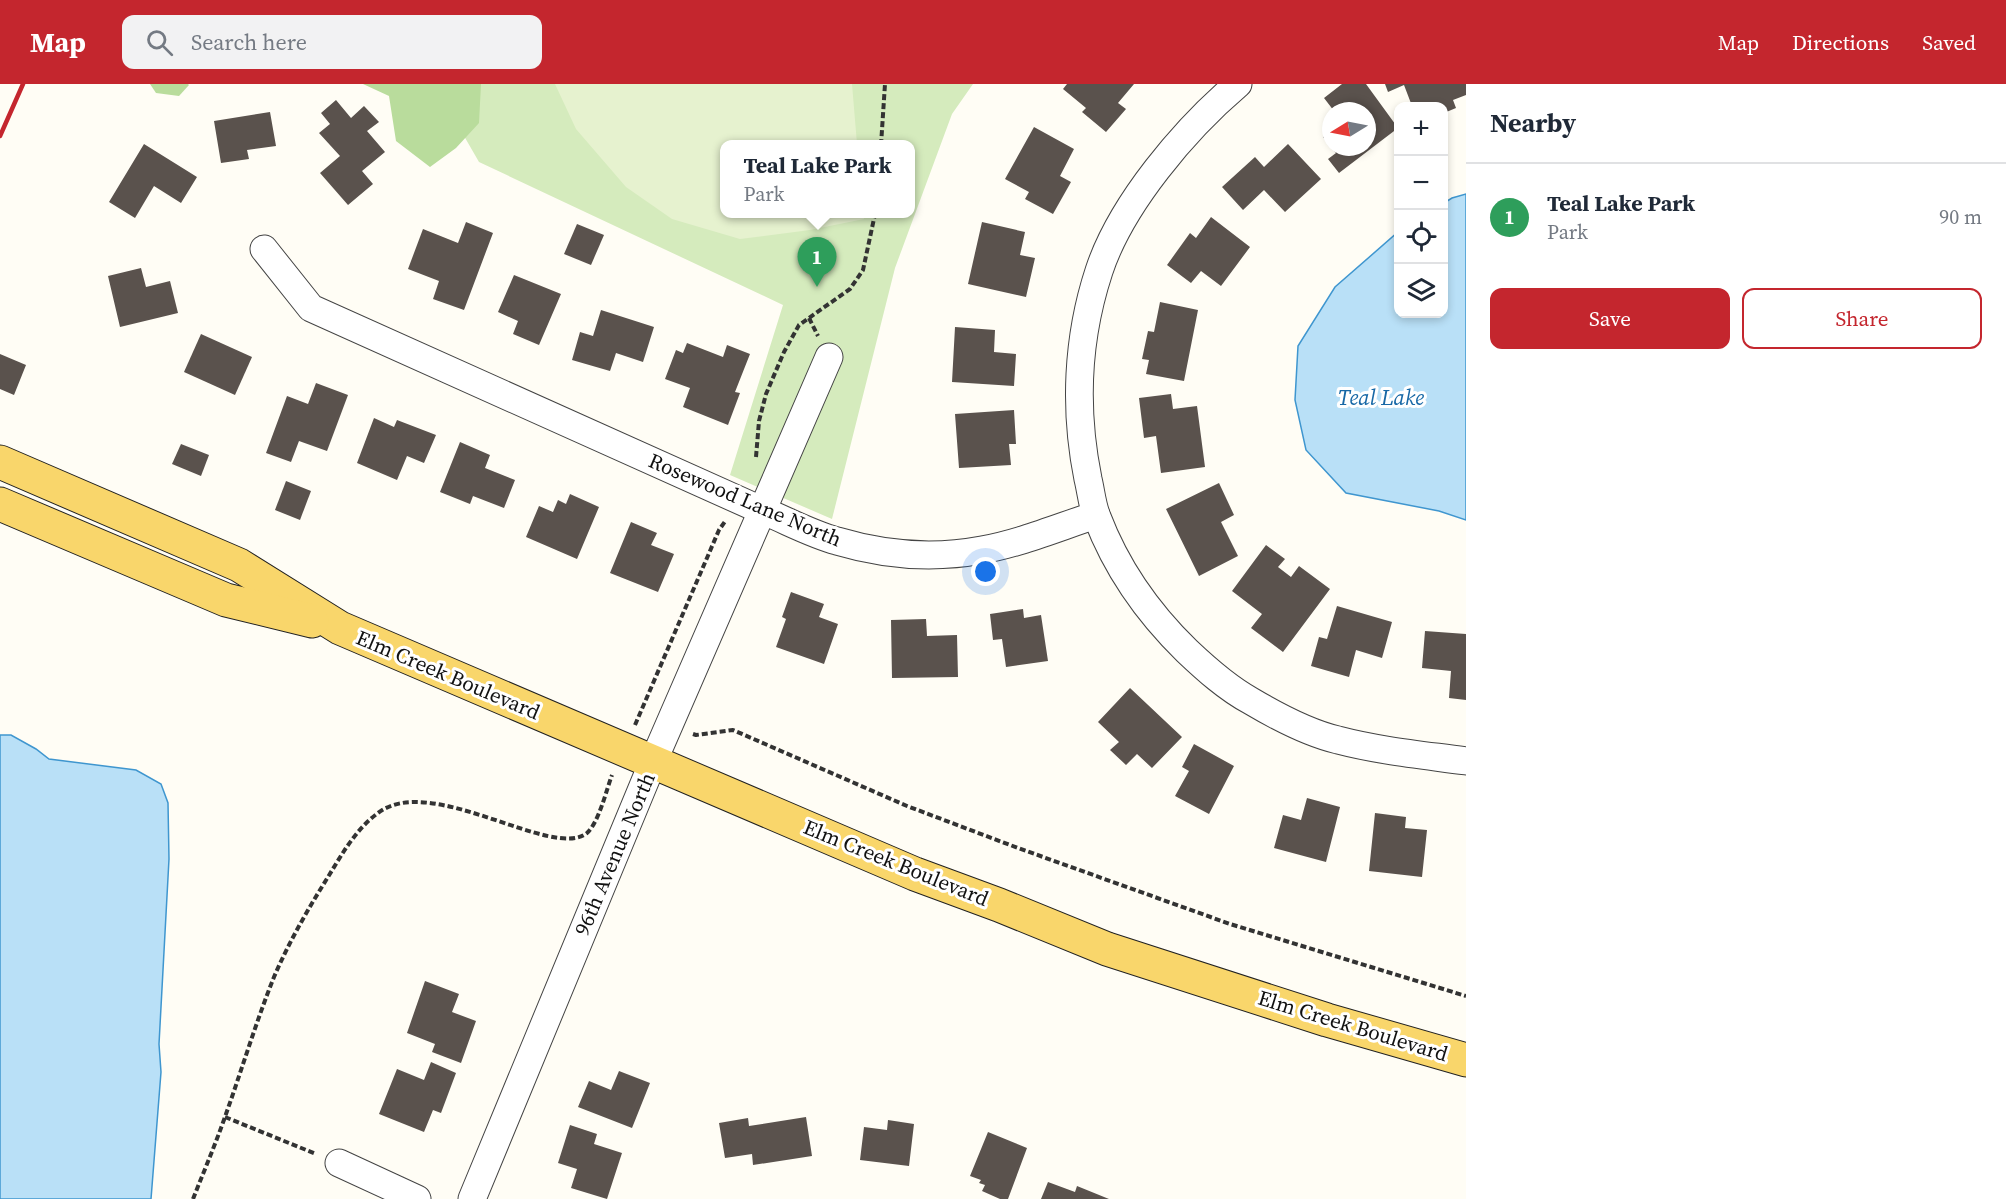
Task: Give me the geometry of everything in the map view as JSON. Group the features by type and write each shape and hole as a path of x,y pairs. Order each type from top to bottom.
{"main road":[{"name":"Elm Creek Boulevard","path":"0,462 239,565 340,628 915,874 1107,949 1327,1020 1466,1060"},
{"name":"Elm Creek Boulevard","path":"0,504 226,600 340,628"}],"street":[{"path":"1238,84 1213,105 1161,164 1125,214 1100,270 1084,329 1079,392 1083,453 1096,515 1116,560 1143,601 1173,638 1202,665 1248,700 1291,723 1336,740 1466,761"},
{"name":"Rosewood Lane North","path":"264,249 311,308 761,510 836,541 877,551 930,555 982,550 1096,515"},
{"name":"96th Avenue North","path":"472,1199 653,762 829,357"},
{"path":"339,1163 417,1199"}],"path":[{"path":"880,140 885,84"},
{"path":"638,718 719,530 727,519"},
{"path":"696,735 733,730 907,806 1040,856 1230,924 1466,996"},
{"path":"193,1199 275,976 314,900 360,829 386,807 400,803 433,804 484,816 554,838 573,839 589,831 595,822 606,790"},
{"path":"225,1117 339,1163"}],"green space":[{"path":"150,84 189,85 179,96 156,93"},
{"path":"363,84 481,84 479,123 456,148 430,167 396,141 389,96"},
{"path":"434,84 973,84 952,114 915,214 915,140 720,140 720,218 914,218 895,268 832,519 730,475 783,305 479,162"},
{"path":"555,84 852,84 857,140 720,140 720,218 864,219 810,230 740,239 672,219 626,187 576,129"}],"water":[{"name":"Teal Lake","path":"1466,194 1466,520 1439,511 1346,493 1306,450 1295,400 1298,346 1335,287 1394,235 1394,318 1448,318 1448,200"},
{"path":"0,735 11,735 49,759 136,770 161,784 168,803 169,859 159,1044 161,1072 151,1199 0,1199"}],"building":[{"path":"1067,84 1134,84 1118,103 1126,109 1106,132 1082,112 1086,108 1063,89"},
{"path":"1342,84 1366,84 1394,122 1394,131 1376,145 1376,102 1327,102 1324,98"},
{"path":"1385,84 1466,84 1466,95 1453,100 1456,108 1448,111 1448,102 1410,102 1404,85 1388,92"},
{"path":"336,100 351,118 364,106 379,122 367,131 385,152 362,171 373,184 348,205 320,173 340,156 319,133 330,124 321,113"},
{"path":"270,112 276,146 247,150 249,159 221,163 214,121"},
{"path":"1034,127 1074,149 1060,176 1071,182 1053,214 1025,199 1029,192 1005,179"},
{"path":"144,144 197,177 181,203 154,186 135,218 109,202"},
{"path":"1288,144 1321,179 1285,212 1264,190 1243,210 1222,187 1255,157 1264,167"},
{"path":"1332,156 1361,156 1339,173 1328,159"},
{"path":"1211,217 1250,247 1221,286 1201,271 1191,283 1167,265 1190,233 1196,238"},
{"path":"466,222 493,233 464,310 433,299 439,281 408,269 423,229 458,243"},
{"path":"982,222 1025,232 1020,255 1035,258 1026,297 968,284"},
{"path":"577,224 604,235 591,265 564,254"},
{"path":"141,268 146,287 170,281 178,313 120,327 108,276"},
{"path":"514,275 561,294 539,345 513,334 518,321 498,312"},
{"path":"1160,302 1198,310 1184,381 1146,374 1149,360 1142,359 1148,331 1154,332"},
{"path":"601,310 654,327 643,362 616,353 610,371 572,360 580,332 593,336"},
{"path":"955,327 995,330 994,352 1016,354 1014,386 952,382"},
{"path":"201,334 252,357 235,395 184,372"},
{"path":"687,343 723,357 727,345 750,354 735,392 740,393 728,425 683,407 690,388 665,379 676,350 683,353"},
{"path":"0,354 26,365 14,395 0,389"},
{"path":"316,383 348,395 327,451 299,441 291,462 266,453 287,396 308,404"},
{"path":"1171,394 1173,409 1197,406 1205,467 1161,473 1156,436 1144,438 1139,398"},
{"path":"1014,410 1016,444 1009,444 1011,465 959,468 955,414"},
{"path":"374,418 394,427 397,420 436,435 424,463 407,456 397,480 357,463"},
{"path":"460,442 490,455 485,468 515,480 504,508 473,496 470,504 440,492"},
{"path":"181,444 209,455 201,476 172,464"},
{"path":"286,481 311,491 300,520 275,510"},
{"path":"1219,483 1234,515 1221,522 1238,556 1199,576 1166,509"},
{"path":"570,494 599,507 577,559 526,537 539,506 553,512 558,500 566,504"},
{"path":"631,522 657,533 651,545 674,554 658,592 610,573"},
{"path":"1266,545 1285,559 1278,567 1291,577 1299,566 1330,589 1283,652 1251,628 1262,614 1232,591"},
{"path":"791,592 824,604 819,617 838,624 824,664 776,647 786,619 782,617"},
{"path":"1337,606 1392,622 1382,658 1356,650 1349,677 1311,666 1319,637 1327,639"},
{"path":"1023,609 1024,618 1041,615 1048,661 1006,667 1002,639 993,640 990,614"},
{"path":"926,619 927,636 957,635 958,677 892,678 891,620"},
{"path":"1425,631 1466,634 1466,700 1449,698 1451,671 1422,668"},
{"path":"1130,688 1182,737 1152,768 1137,754 1126,765 1110,750 1119,742 1098,722"},
{"path":"1194,744 1234,766 1209,814 1175,796 1189,771 1182,767"},
{"path":"1307,798 1340,807 1326,862 1274,848 1283,815 1301,820"},
{"path":"1375,813 1406,817 1405,828 1427,830 1422,877 1369,871"},
{"path":"425,981 459,994 452,1012 476,1021 461,1063 432,1052 435,1044 407,1033"},
{"path":"431,1062 456,1073 441,1113 433,1110 424,1132 379,1114 397,1069 424,1080"},
{"path":"619,1071 650,1083 632,1128 578,1107 589,1081 611,1090"},
{"path":"806,1117 812,1156 753,1165 752,1154 725,1158 719,1123 748,1118 749,1126"},
{"path":"888,1120 914,1124 909,1166 860,1160 864,1127 887,1130"},
{"path":"570,1125 597,1134 594,1144 622,1153 607,1199 571,1188 577,1169 558,1163"},
{"path":"988,1132 1027,1148 1008,1199 1000,1199 982,1191 985,1185 979,1183 981,1180 970,1176"},
{"path":"1048,1182 1075,1192 1077,1186 1109,1199 1041,1199"}],"railway":[{"path":"0,136 23,84"}],"place":[{"name":"Teal Lake Park","path":"817,287"}]}
